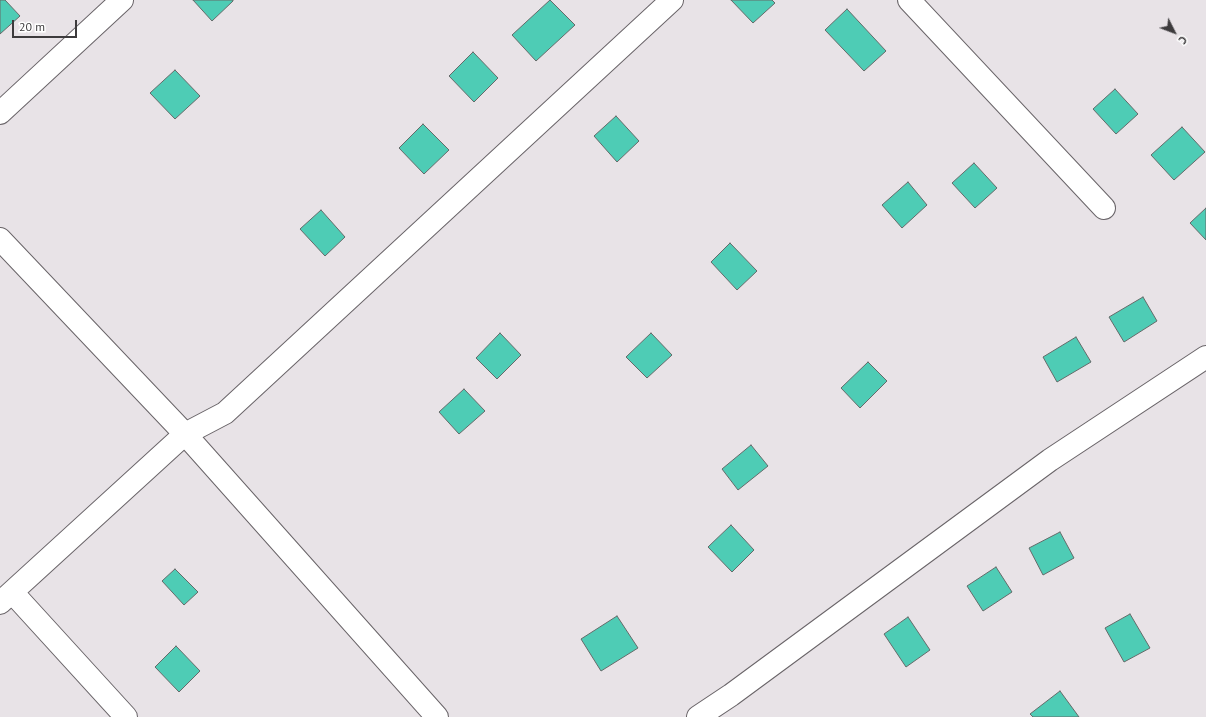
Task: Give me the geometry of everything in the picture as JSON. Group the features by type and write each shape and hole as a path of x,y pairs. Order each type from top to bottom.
{"street":[{"path":"0,113 122,0"},
{"path":"126,717 6,598 185,434 225,413 672,0"},
{"path":"909,0 1104,208"},
{"path":"4,250 185,434 437,717"},
{"path":"698,717 731,695 1050,460 1206,357"}],"building":[{"path":"0,0 5,0 20,16 0,34"},
{"path":"193,0 233,0 233,1 212,21"},
{"path":"550,0 575,25 536,61 512,35"},
{"path":"731,0 772,0 775,3 753,23"},
{"path":"847,9 886,51 864,71 825,30"},
{"path":"473,52 498,78 474,102 449,76"},
{"path":"175,70 200,96 175,119 150,93"},
{"path":"1115,89 1138,114 1116,134 1093,109"},
{"path":"616,116 639,141 617,162 594,136"},
{"path":"423,124 449,150 424,174 399,148"},
{"path":"1182,127 1205,152 1174,180 1151,155"},
{"path":"974,163 997,188 975,208 952,183"},
{"path":"908,182 927,205 902,228 882,205"},
{"path":"1206,208 1206,240 1190,223"},
{"path":"321,210 345,237 325,256 300,229"},
{"path":"730,243 757,271 737,290 711,262"},
{"path":"1143,297 1157,321 1124,342 1109,317"},
{"path":"500,333 521,355 497,379 476,358"},
{"path":"651,333 672,355 647,378 626,357"},
{"path":"1076,337 1091,362 1057,382 1043,357"},
{"path":"868,362 887,381 860,408 841,388"},
{"path":"464,389 485,411 459,434 439,412"},
{"path":"751,445 768,466 738,490 722,469"},
{"path":"731,525 754,550 732,572 708,547"},
{"path":"1060,532 1074,558 1043,575 1029,548"},
{"path":"996,567 1012,592 983,611 967,586"},
{"path":"175,569 198,592 184,605 162,581"},
{"path":"1130,614 1150,648 1124,662 1105,628"},
{"path":"617,616 638,648 601,671 581,639"},
{"path":"908,617 930,650 906,667 884,634"},
{"path":"176,646 200,671 179,692 155,667"},
{"path":"1060,691 1079,717 1033,717 1030,714"}]}
